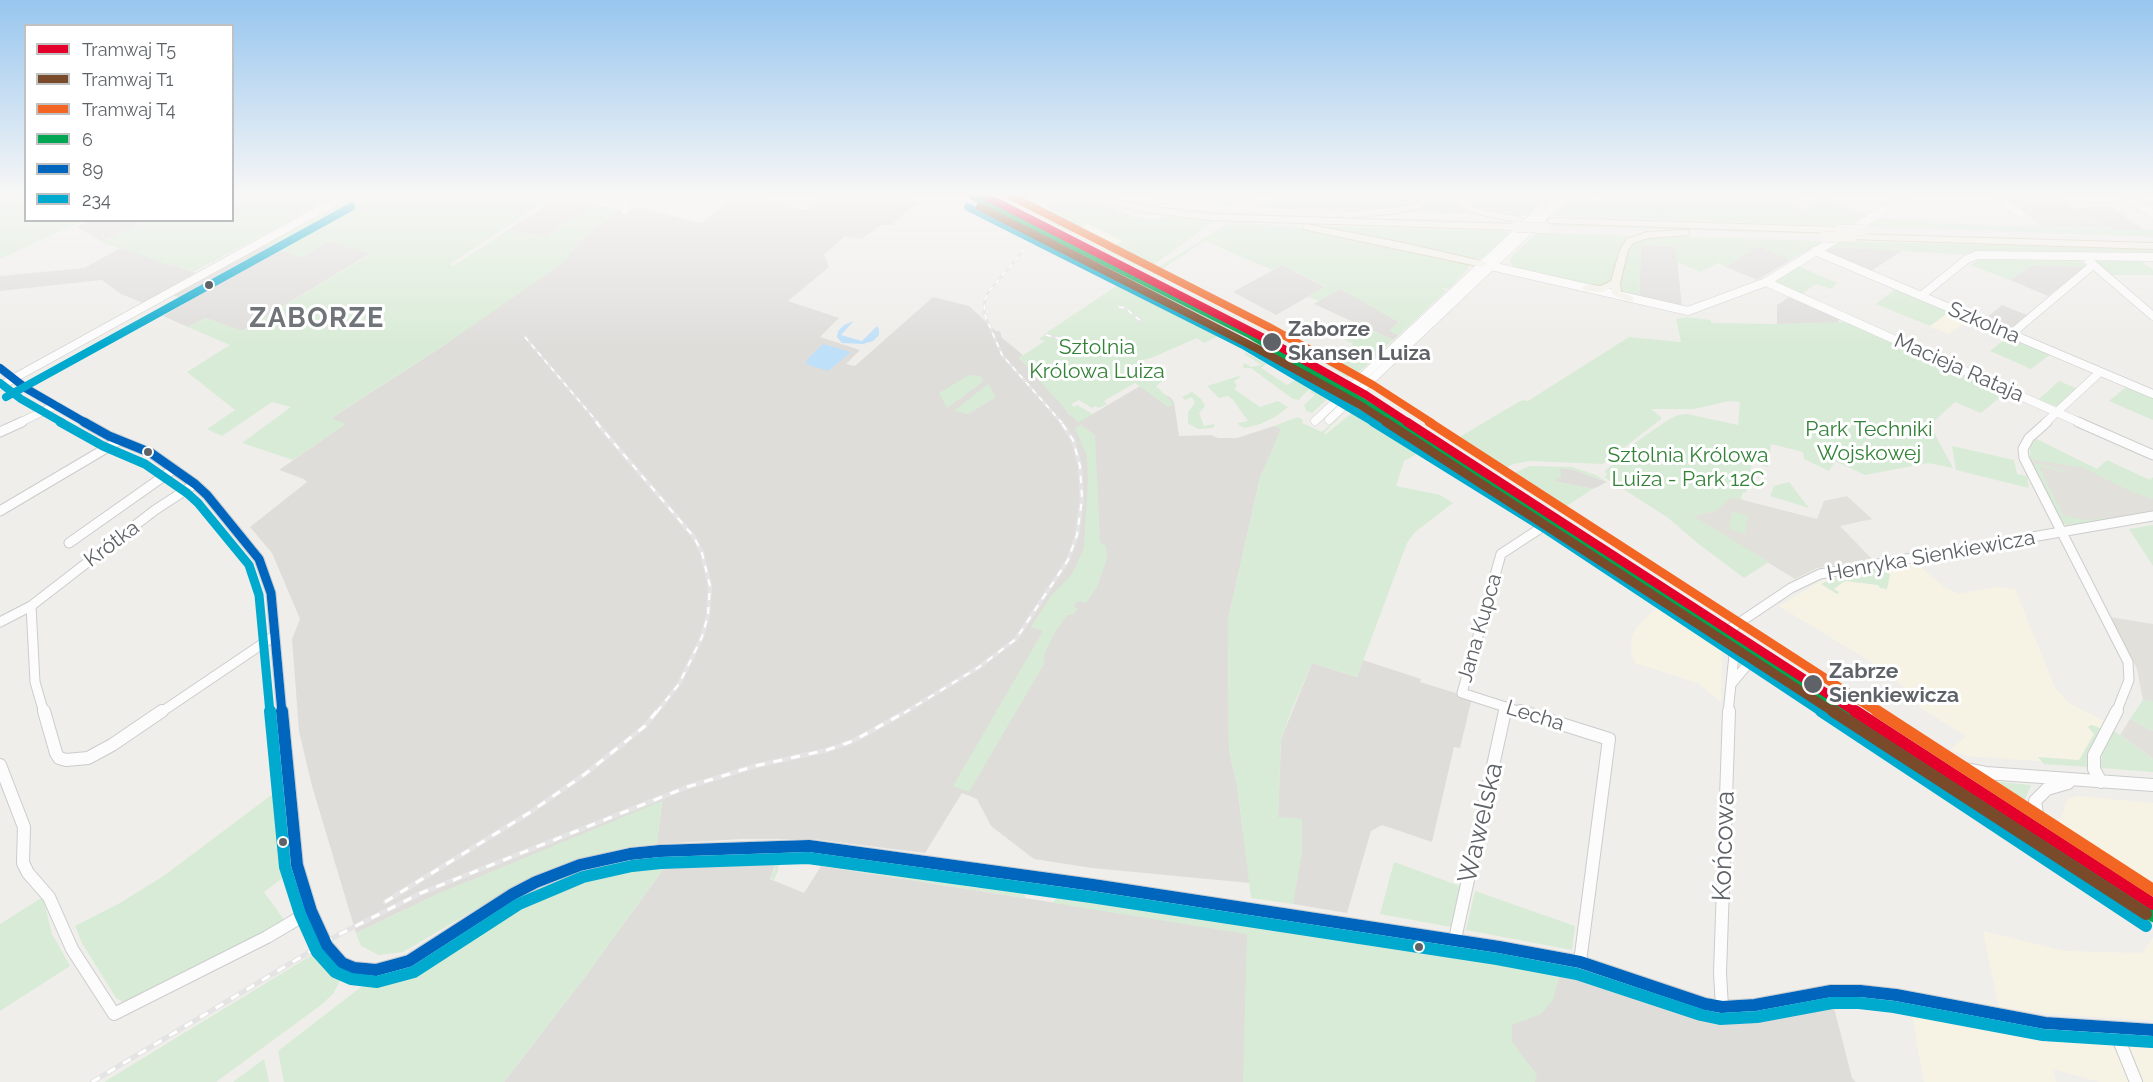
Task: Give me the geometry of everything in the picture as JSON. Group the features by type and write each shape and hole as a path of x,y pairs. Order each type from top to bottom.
{"main road":[{"path":"1404,246 1487,265"},
{"path":"1626,246 1615,283 1616,293 1630,299"},
{"path":"1586,288 1602,289 1615,283"}],"street":[{"path":"0,386 252,246"},
{"path":"1078,246 1245,332 1553,520 2153,916"},
{"path":"1487,265 1505,246"},
{"path":"1315,421 1350,394 1508,246"},
{"path":"1487,265 1688,311 1766,282 1823,246"},
{"name":"Szkolna","path":"1815,251 2153,394"},
{"path":"1921,296 1967,259 1977,255 2153,257"},
{"path":"2083,256 2153,316"},
{"path":"2011,334 2093,265"},
{"name":"Macieja Rataja","path":"1766,282 2153,455"},
{"path":"0,368 56,405 120,440 147,451 195,484 215,504 259,559 268,580 297,865 311,911 334,956 342,963 361,970 385,969 410,961 513,894 536,882 580,865 630,854 660,851 809,846 858,851 1455,939 1580,962 1687,1000 1722,1007 1755,1005 1832,991 1860,991 1896,995 2044,1023 2153,1030"},
{"path":"2100,372 2030,438 2023,449 2024,458 2128,662 2130,672 2123,700 2094,755 2094,770 2100,782"},
{"path":"1329,420 1350,394"},
{"path":"0,432 56,405"},
{"path":"0,511 120,440"},
{"path":"69,543 174,469"},
{"name":"Krótka","path":"0,621 31,606 164,504 195,484"},
{"name":"Henryka Sienkiewicza","path":"1724,633 1791,588 1820,574 2153,516"},
{"name":"Jana Kupca","path":"1462,693 1501,554 1553,520"},
{"path":"31,606 35,682 56,753 59,758 66,760 96,755 274,636"},
{"name":"Końcowa","path":"1722,1007 1720,973 1730,685 1734,655 1724,633"},
{"path":"1730,685 1748,663 1754,660 1766,661"},
{"name":"Lecha","path":"1462,693 1609,739 1580,962"},
{"name":"Wawelska","path":"1455,939 1506,707"},
{"path":"1911,757 1941,766 1974,771 2153,786"},
{"path":"0,765 24,827 23,863 28,873 49,897 72,949 114,1014 267,937 311,911"},
{"path":"1960,790 1954,780 1954,775 1974,771"},
{"path":"2082,870 2066,857 2047,836 2035,810 2035,801 2047,789 2083,780"},
{"path":"2114,1028 2136,1082"}],"shaded area":[{"path":"261,246 269,246 302,257 320,246 348,246 371,253 242,331 205,318 188,327 163,316 189,301 169,294"},
{"path":"576,246 833,246 824,255 829,267 788,301 839,318 820,337 860,350 846,364 855,366 933,297 969,306 996,331 1000,331 1002,338 1023,355 1019,358 1052,392 1070,415 1091,415 1140,386 1170,397 1174,402 1179,436 1211,435 1218,438 1237,438 1274,426 1282,429 1260,478 1228,620 1229,750 1237,784 1250,883 1092,868 1034,859 991,826 977,799 962,793 925,853 813,839 741,839 657,844 662,802 438,894 356,933 312,786 299,731 292,639 300,619 272,553 250,527 307,482 279,470 345,424 330,419 443,346"},
{"path":"1641,246 1676,246 1682,308 1639,299"},
{"path":"1757,246 1791,260 1757,280 1726,267"},
{"path":"1830,247 1903,250 1870,272 1824,252"},
{"path":"121,248 196,273 143,303 121,294 102,280 0,291 0,276 84,268"},
{"path":"1282,265 1325,287 1276,315 1233,292"},
{"path":"2033,265 2086,267 2048,296 2010,280"},
{"path":"1340,288 1399,322 1390,331 1399,335 1393,340 1314,304"},
{"path":"1791,296 1840,319 1837,323 1777,324 1777,305"},
{"path":"2002,305 2027,315 2010,329 1985,319"},
{"path":"1950,311 1970,319 1949,334 1930,326"},
{"path":"2036,439 2153,497 2153,511 2068,525 2063,523 2030,459 2030,446"},
{"path":"1560,468 1574,470 1607,482 1593,489 1553,481"},
{"path":"1847,496 1872,519 1840,526 1872,559 1817,568 1795,579 1692,516 1715,511 1731,497 1817,519 1824,501"},
{"path":"1916,563 1944,587 1959,594 1996,587 2015,589 2055,688 2070,704 2106,722 2080,764 1968,756 1950,750 1966,736 1919,707 1923,702 1895,680 1894,676 1779,606 1819,582"},
{"path":"1662,603 1717,639 1722,651 1721,702 1698,683 1635,663 1631,650 1632,636 1637,627"},
{"path":"2110,617 2153,624 2153,702 2143,700 2137,669"},
{"path":"1363,660 1421,679 1420,682 1472,698 1460,748 1454,747 1432,842 1382,825 1371,831 1347,913 1293,904 1302,819 1278,818 1281,739 1312,663 1357,677"},
{"path":"2130,719 2153,731 2153,759 2120,735"},
{"path":"2077,796 2153,803 2153,893 2057,830 2067,800"},
{"path":"776,863 770,879 804,893 821,866 1247,933 1344,931 1561,971 1599,981 1695,1016 1722,1022 1742,1022 1832,1000 1852,1078 1856,1082 504,1082 588,973 666,865"},
{"path":"1983,931 2064,951 2142,953 2153,938 2153,1020 2050,1014 1999,1007"},
{"path":"1911,1008 2030,1030 2080,1035 2153,1037 2153,1082 2100,1082 2053,1069 2056,1082 1924,1082"}],"green space":[{"path":"0,246 27,246 0,259"},
{"path":"114,246 241,246 193,272"},
{"path":"269,246 320,246 302,257"},
{"path":"347,246 477,246 450,264 453,266 483,246 576,246 563,263 443,346 331,418 346,424 293,460 242,443 291,407 272,402 222,436 207,429 235,410 187,372 230,345 188,327 205,318 242,331 371,254"},
{"path":"1112,246 1179,246 1146,270 1102,248 1108,249"},
{"path":"1191,246 1197,246 1155,274 1151,272"},
{"path":"1218,246 1389,246 1465,263 1470,267 1449,289 1442,288 1446,291 1399,335 1389,331 1399,322 1340,289 1319,301 1308,297 1325,286 1282,265 1272,270"},
{"path":"1412,246 1495,246 1482,258 1468,258"},
{"path":"1522,246 1626,246 1613,282 1600,288 1516,269 1510,262 1510,258"},
{"path":"1628,246 1641,246 1639,299 1626,296 1617,290"},
{"path":"1675,246 1757,246 1726,267 1718,263 1700,272 1677,262"},
{"path":"1759,246 1815,246 1791,260"},
{"path":"2056,246 2153,249 2153,256 1972,255 1830,247"},
{"path":"1992,257 2079,259 2086,267 2033,265 2010,280 1970,265 1980,259"},
{"path":"2096,259 2140,260 2153,270 2153,275 2110,275 2096,262"},
{"path":"1798,266 1837,283 1832,289 1816,284 1800,295 1772,282"},
{"name":"Sztolnia Królowa Luiza","path":"1125,280 1252,345 1243,350 1218,336 1204,343 1197,338 1139,361 1163,381 1156,386 1174,404 1168,407 1135,383 1104,401 1107,404 1099,408 1096,406 1092,408 1079,400 1071,404 1093,414 1078,423 1019,358 1045,341 1039,339 1049,331"},
{"path":"1897,288 1950,311 1930,326 1876,304"},
{"path":"1687,317 1710,320 1712,323 1846,322 2004,394 1981,413 1955,402 1930,425 1953,468 1928,463 1865,475 1835,461 1829,471 1804,459 1803,452 1771,444 1768,467 1752,462 1746,493 1743,492 1741,498 1745,500 1731,498 1715,511 1693,516 1769,562 1744,578 1667,517 1604,477 1607,475 1605,471 1636,442 1678,415 1687,414 1738,425 1740,402 1729,401 1694,409 1651,409 1661,419 1603,464 1530,461 1513,464 1499,472 1451,442 1522,400 1528,401 1629,337 1681,342 1676,319"},
{"path":"1364,327 1393,340 1356,375 1347,377 1327,365 1353,344 1340,337"},
{"path":"2009,336 2051,354 2031,369 1990,351"},
{"path":"1244,354 1266,364 1261,368 1287,385 1303,375 1317,383 1299,400 1293,399 1251,368 1243,368 1244,363 1251,367 1262,365"},
{"path":"969,375 980,376 984,381 947,408 939,393"},
{"path":"1241,377 1234,381 1237,386 1234,389 1260,407 1278,401 1288,407 1275,417 1260,424 1245,428 1240,426 1238,423 1248,421 1233,400 1228,396 1219,398 1207,386"},
{"path":"1318,381 1326,387 1326,400 1312,413 1306,411 1304,405 1315,395 1310,392"},
{"path":"2059,381 2078,389 2058,407 2039,399"},
{"path":"988,384 996,397 968,414 954,411"},
{"path":"2126,387 2153,398 2153,420 2109,401"},
{"path":"1192,392 1201,399 1205,406 1199,413 1204,426 1215,424 1213,428 1198,429 1188,423 1188,412 1195,403 1192,397 1185,400 1182,397"},
{"path":"1346,411 1324,433 1326,434 1353,412 1363,413 1426,449 1404,461 1396,486 1440,495 1453,503 1415,532 1407,543 1357,677 1312,663 1281,739 1278,817 1302,819 1302,852 1293,904 1251,898 1237,784 1229,750 1228,620 1260,478 1281,429 1274,426 1298,417 1303,420 1302,423 1322,432"},
{"path":"1081,425 1095,435 1100,542 1106,546 1107,559 1097,587 1086,603 1078,601 1074,606 1078,609 1072,615 1067,615 1054,634 1044,655 1044,664 969,792 953,786 1043,631 1031,627 1051,596 1072,574 1084,548 1087,456 1075,428"},
{"path":"2036,439 2097,469 2107,460 2150,480 2153,477 2153,499 2132,492 2084,468 2030,459 2030,446"},
{"path":"1952,446 2014,460 2017,474 2027,476 2029,488 1956,470"},
{"path":"2033,463 2071,474 2039,466 2063,515 2083,520 2083,518 2087,520 2106,519 2068,525 2063,523"},
{"path":"1530,466 1572,467 1596,475 1607,482 1574,470 1560,468 1561,477 1554,481 1593,489 1560,510 1507,476"},
{"path":"1789,482 1809,508 1770,496 1774,486"},
{"path":"1732,511 1748,516 1745,534 1729,529"},
{"path":"2153,525 2153,566 2129,529"},
{"path":"1884,568 1890,575 1887,589 1880,588 1878,585 1845,581 1834,589 1839,592 1837,594 1821,584 1831,579"},
{"path":"2143,700 2153,702 2153,731 2130,719"},
{"path":"2091,725 2103,731 2089,767 2044,764 2038,757 2079,760 2094,734 2088,727"},
{"path":"2113,730 2153,759 2153,772 2100,768 2103,750"},
{"path":"1981,780 2030,785 2031,786 2024,801"},
{"path":"278,790 279,841 285,876 264,892 285,921 125,1003 116,998 82,943 75,926 120,903 165,875"},
{"path":"1989,790 2025,807 2033,830 1982,798"},
{"path":"662,801 657,844 628,847 578,859 534,875 403,952 379,955 361,946 356,933 438,894"},
{"path":"774,854 780,859 774,880 770,878 775,869 775,863 666,865 588,973 504,1082 284,1082 278,1051 365,984 406,971 489,916 556,878 575,872 570,883 575,885 584,869 634,858"},
{"path":"840,858 904,866 903,875 977,888 987,879 1023,884 1025,898 821,866 828,861"},
{"path":"1394,862 1460,886 1451,927 1380,914"},
{"path":"1061,890 1344,931 1561,971 1553,1000 1541,1014 1512,1025 1512,1042 1537,1075 1535,1082 1243,1082 1247,934 1053,903"},
{"path":"1475,891 1575,926 1572,950 1466,930"},
{"path":"43,897 52,934 70,966 0,1011 0,924"},
{"path":"312,955 329,972 342,977 333,994 216,1082 104,1082"},
{"path":"264,1059 269,1082 233,1082"}],"water":[{"path":"854,321 841,335 862,341 877,326 879,335 873,341 863,344 842,343 837,337 838,331 844,325"},
{"path":"823,344 851,352 828,371 806,364 807,360"}],"railway":[{"path":"1025,249 989,291 985,299 984,313 1002,355 1062,423"},
{"path":"1119,307 1125,308 1142,322"},
{"path":"1046,335 1094,347"},
{"path":"525,337 598,423"},
{"path":"596,422 694,537 702,553 710,586 708,615 702,637 679,684 656,713"},
{"path":"904,713 979,667 1016,639 1068,560 1077,535 1082,499 1080,466 1073,440 1061,422"},
{"path":"385,902 529,813 585,774 645,726 657,711"},
{"path":"92,1082 338,935 421,893 687,787 755,766 827,750 853,741 907,711"}],"tram line":[{"name":"T1","path":"1057,246 1258,349 1360,405 2146,914"},
{"name":"T5","path":"1084,246 1264,338 1366,395 2153,904"},
{"name":"T4","path":"1110,246 1269,327 1373,385 2153,890"}],"transit line":[{"name":"234","path":"6,397 279,246"},
{"name":"234","path":"1047,246 1245,346 1324,391 1547,530 2146,926"},
{"name":"6","path":"1074,246 1251,335 1330,381 1553,520 2153,916"},
{"name":"89","path":"0,368 27,389 109,436 151,453 195,484 207,495 259,559 271,593 297,865 311,911 327,946 342,963 354,968 376,970 409,961 513,894 536,882 580,865 630,854 660,851 809,846 1093,885 1499,947 1580,962 1705,1004 1722,1007 1755,1005 1831,991 1860,991 1896,995 2045,1023 2153,1030"},
{"name":"234","path":"0,383 21,399 103,446 145,464 187,493 198,503 249,565 259,595 285,867 300,914 317,952 335,972 351,979 377,982 414,972 519,904 583,877 632,866 661,863 808,858 1091,897 1497,959 1577,974 1701,1015 1720,1019 1757,1017 1832,1003 1859,1003 1894,1007 2043,1035 2152,1042"}],"place":[{"name":"Zaborze Skansen Luiza","path":"1272,342"},
{"name":"Zabrze Sienkiewicza","path":"1813,684"}],"district":[{"name":"ZABORZE","path":"317,319"}],"park label":[{"name":"Park Techniki Wojskowej","path":"1869,442"},
{"name":"Sztolnia Królowa Luiza - Park 12C","path":"1688,468"}]}
